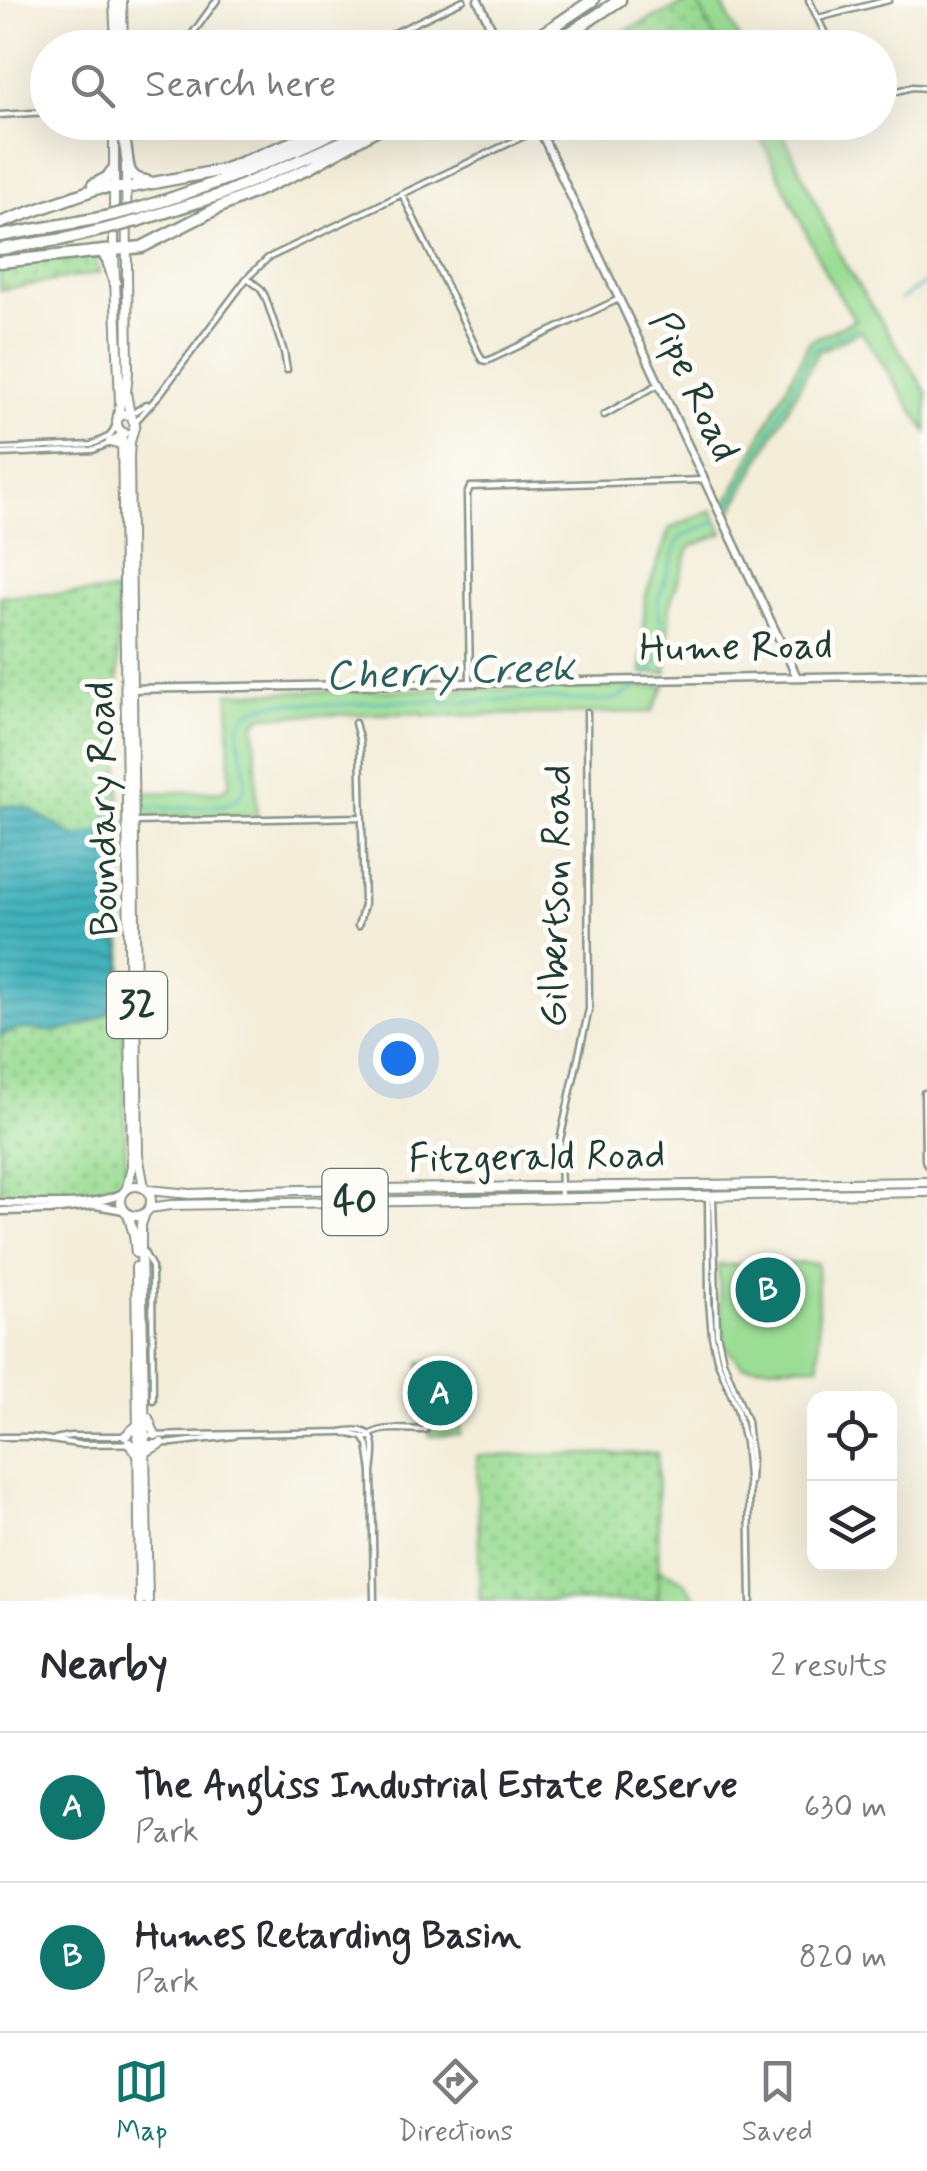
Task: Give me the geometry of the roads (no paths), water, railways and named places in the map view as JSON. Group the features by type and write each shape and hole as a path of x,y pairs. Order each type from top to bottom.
{"highway":[{"path":"572,30 618,0"},
{"path":"548,30 592,1"},
{"path":"0,223 98,188 120,188 232,167 299,140"},
{"path":"0,249 106,229 315,140"},
{"path":"0,236 137,215 220,196 346,140"},
{"path":"0,262 114,250 127,255 218,208 309,168 356,140"},
{"path":"125,144 133,178 162,181"},
{"path":"51,204 104,180 113,170"},
{"path":"102,252 116,282"}],"main road":[{"path":"114,0 117,30"},
{"path":"120,30 122,0"},
{"name":"Boundary Road","path":"114,140 113,170 120,188 127,255 128,372 122,479 138,1156 146,1189"},
{"name":"Boundary Road","path":"125,140 114,250 120,402 130,442 129,689"},
{"path":"126,393 132,406 140,408"},
{"path":"110,442 119,442 124,448"},
{"name":"Boundary Road","path":"125,1191 132,1166 131,822"},
{"name":"Fitzgerald Road","path":"147,1211 171,1205 927,1182"},
{"name":"40","path":"125,1191 134,1186 146,1189"},
{"path":"710,1186 710,1196"},
{"path":"144,1601 148,1378 140,1248 141,1225 152,1201 146,1189"},
{"name":"Fitzgerald Road","path":"146,1189 190,1194 354,1190 710,1196 927,1192"},
{"path":"354,1190 354,1202"},
{"path":"125,1191 121,1204 136,1244 139,1424 146,1443"},
{"name":"40","path":"126,1212 137,1216 147,1211"},
{"path":"139,1424 127,1440 146,1443"}],"street":[{"path":"195,30 217,0"},
{"path":"401,30 464,0"},
{"path":"478,0 492,30"},
{"path":"809,0 824,30"},
{"path":"818,18 889,0"},
{"path":"897,91 927,88"},
{"path":"0,115 30,113"},
{"path":"34,450 96,444 126,424 151,402 247,278 268,258 510,140"},
{"name":"Pipe Road","path":"545,140 797,678"},
{"path":"402,193 479,357 485,361 619,299"},
{"path":"247,278 265,296 287,370"},
{"path":"604,415 659,384"},
{"path":"0,451 93,450 110,442 140,408 151,402"},
{"path":"470,683 470,487 704,480"},
{"name":"Hume Road","path":"129,689 927,675"},
{"name":"Gilbertson Road","path":"560,1193 560,1140 589,1009 587,712"},
{"path":"356,723 360,742 364,905 358,926"},
{"path":"131,822 361,817"},
{"path":"924,1093 927,1165"},
{"path":"0,1207 112,1198 125,1191"},
{"path":"710,1196 716,1359 736,1398 746,1430 751,1601"},
{"path":"0,1207 51,1210 95,1205 126,1212"},
{"path":"148,1378 153,1400"},
{"path":"146,1443 183,1434 341,1432 369,1437 386,1431 425,1430"},
{"path":"183,1434 183,1442"},
{"path":"0,1437 78,1444 127,1440 183,1442 238,1435"},
{"path":"369,1437 374,1601"}],"water":[{"path":"13,805 32,810 75,837 99,832 118,835 121,891 108,916 121,946 121,983 120,996 113,1008 89,1023 54,1031 22,1029 0,1037 0,808"}],"waterway":[{"name":"Cherry Creek","path":"900,300 927,282"},
{"name":"Cherry Creek","path":"727,511 813,349 856,328"},
{"name":"Cherry Creek","path":"647,675 663,647 658,601 677,543 681,537 716,521"},
{"name":"Cherry Creek","path":"143,808 204,807 234,801 244,790 245,776 239,729 245,716 260,707 289,703 531,698 600,701 623,696 642,682"},
{"name":"Cherry Creek","path":"97,835 110,812 122,806"}],"place":[{"name":"Humes Retarding Basin","path":"768,1290"},
{"name":"The Angliss Industrial Estate Reserve","path":"440,1393"}]}
